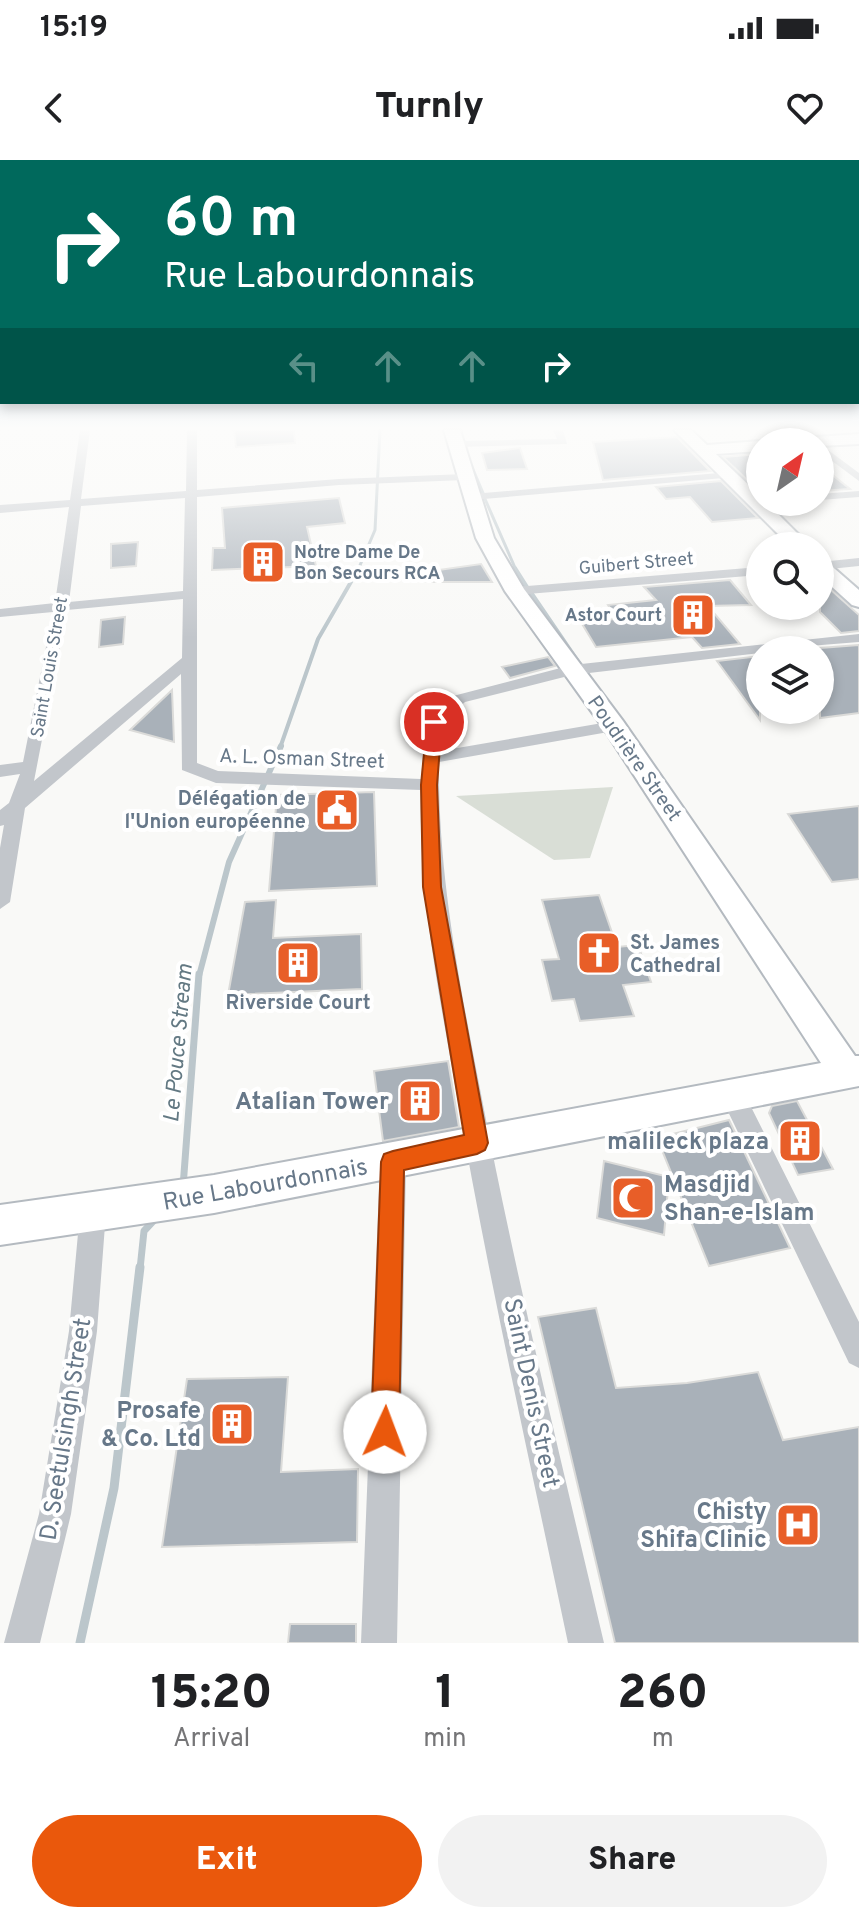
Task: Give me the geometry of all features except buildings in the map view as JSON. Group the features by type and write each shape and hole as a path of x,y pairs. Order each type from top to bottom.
{"main road":[{"name":"Poudrière Street","path":"473,499 485,538 515,591 614,726 853,1072"},
{"path":"772,516 788,532"},
{"path":"834,579 859,601"},
{"name":"Rue Labourdonnais","path":"0,1225 140,1206 393,1162 477,1143 853,1072"}],"street":[{"name":"Saint Louis Street","path":"0,902 17,805 31,767 61,607 74,499"},
{"path":"0,509 119,499"},
{"path":"0,820 191,658 193,499"},
{"path":"834,565 859,562"},
{"name":"Guibert Street","path":"515,591 746,572"},
{"path":"0,613 191,594"},
{"name":"Saint Denis Street","path":"584,1643 477,1143 432,887 429,785 434,722 459,699 572,670 859,638"},
{"name":"A. L. Osman Street","path":"191,658 188,766 204,776 293,782 429,785"},
{"path":"430,758 614,726"},
{"path":"0,771 31,767"},
{"path":"733,1097 859,1353"},
{"name":"Saint Denis Street","path":"477,1143 584,1643"},
{"path":"379,1643 393,1162"},
{"name":"D. Seetulsingh Street","path":"22,1643 55,1514 83,1331 93,1212"}],"shaded area":[{"path":"613,787 590,858 554,860 456,796"}],"waterway":[{"name":"Le Pouce Stream","path":"358,569 375,530 377,499"},
{"path":"485,499 515,569"},
{"name":"Le Pouce Stream","path":"280,748 318,639 358,569"},
{"path":"515,569 527,587"},
{"path":"532,594 579,663"},
{"name":"Le Pouce Stream","path":"199,976 229,862 281,746"},
{"name":"Le Pouce Stream","path":"183,1187 199,974"},
{"name":"Le Pouce Stream","path":"140,1269 144,1231 157,1217"},
{"name":"Le Pouce Stream","path":"80,1643 114,1488 140,1267"}],"place":[{"name":"Notre Dame De Bon Secours RCA","path":"263,562"},
{"name":"Astor Court","path":"693,615"},
{"name":"Délégation de l'Union européenne","path":"337,810"},
{"name":"St. James Cathedral","path":"599,953"},
{"name":"Riverside Court","path":"298,963"},
{"name":"Atalian Tower","path":"420,1101"},
{"name":"malileck plaza","path":"800,1141"},
{"name":"Masdjid Shan-e-Islam","path":"633,1198"},
{"name":"Prosafe & Co. Ltd","path":"232,1424"},
{"name":"Chisty Shifa Clinic","path":"798,1525"}],"route":[{"path":"385,1432 393,1162 477,1143 432,887 429,785 434,722"}]}
